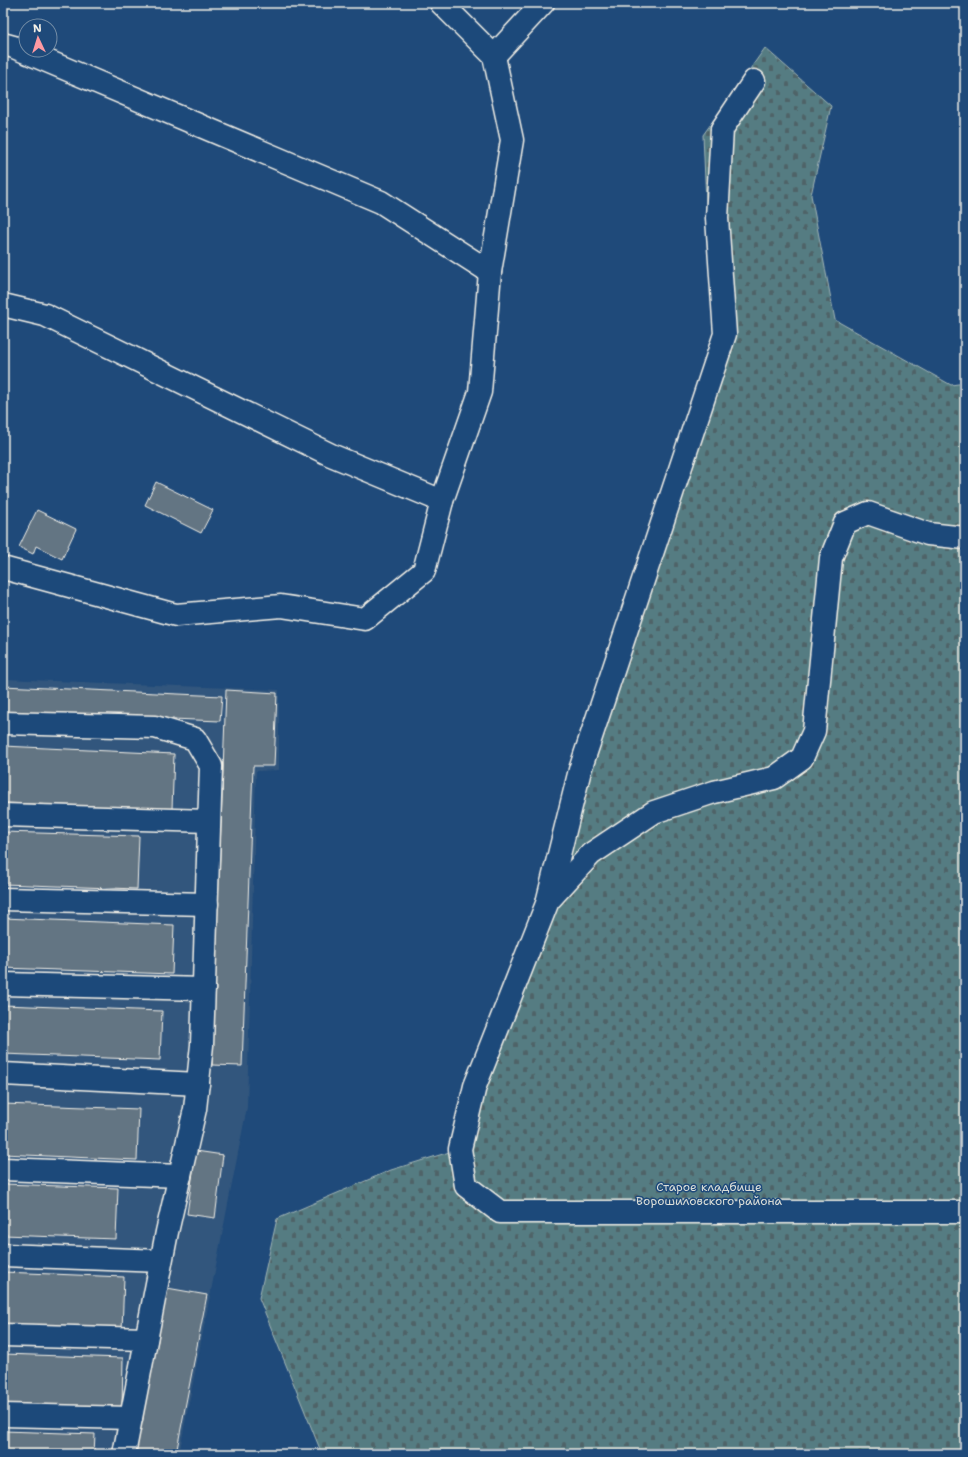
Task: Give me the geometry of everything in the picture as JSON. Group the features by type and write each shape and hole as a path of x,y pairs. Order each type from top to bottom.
{"lane":[{"path":"3,568 176,615 281,606 365,619 424,571 442,501 480,392 490,272 512,140 494,56 441,3"},
{"path":"494,56 544,3"},
{"path":"3,44 14,47 381,202 490,272"},
{"path":"754,81 722,130 717,218 725,334 580,770 548,901 475,1086 460,1149 466,1186 500,1212 965,1212"},
{"path":"3,305 45,315 331,455 442,501"},
{"path":"548,901 591,854 654,812 714,792 774,778 802,758 814,731 831,558 846,523 868,513 928,534 965,538"},
{"path":"3,724 155,727 195,739 211,766 202,1045 195,1109 161,1261 124,1454"},
{"path":"3,815 209,822"},
{"path":"3,898 207,904"},
{"path":"3,984 204,989"},
{"path":"3,1074 198,1084"},
{"path":"3,1169 180,1176"},
{"path":"3,1255 161,1261"},
{"path":"3,1335 146,1339"},
{"path":"3,1415 131,1418"}],"shaded area":[{"path":"3,679 279,690 279,770 256,771 247,1107 179,1454 3,1454"}],"green space":[{"name":"Старое кладбище Ворошиловского района","path":"765,48 831,106 811,195 835,320 951,385 965,383 965,1454 322,1454 259,1298 277,1219 391,1170 456,1150 540,901 720,330 708,248 703,135"}],"building":[{"path":"156,482 213,510 201,533 145,505"},
{"path":"37,510 76,529 62,559 36,546 33,554 19,547"},
{"path":"3,686 222,696 220,721 3,712"},
{"path":"226,690 277,693 274,766 253,766 242,1066 212,1065"},
{"path":"3,746 174,754 172,809 3,803"},
{"path":"3,832 139,836 137,889 3,884"},
{"path":"3,918 174,925 172,974 3,968"},
{"path":"3,1005 162,1011 160,1060 3,1054"},
{"path":"3,1104 139,1109 137,1160 3,1154"},
{"path":"196,1151 223,1155 215,1218 187,1214"},
{"path":"3,1184 118,1188 116,1239 3,1235"},
{"path":"3,1272 124,1277 122,1331 3,1326"},
{"path":"167,1288 207,1295 176,1454 134,1454"},
{"path":"3,1354 123,1358 122,1409 3,1406"},
{"path":"3,1431 95,1434 94,1454 3,1454"}]}
